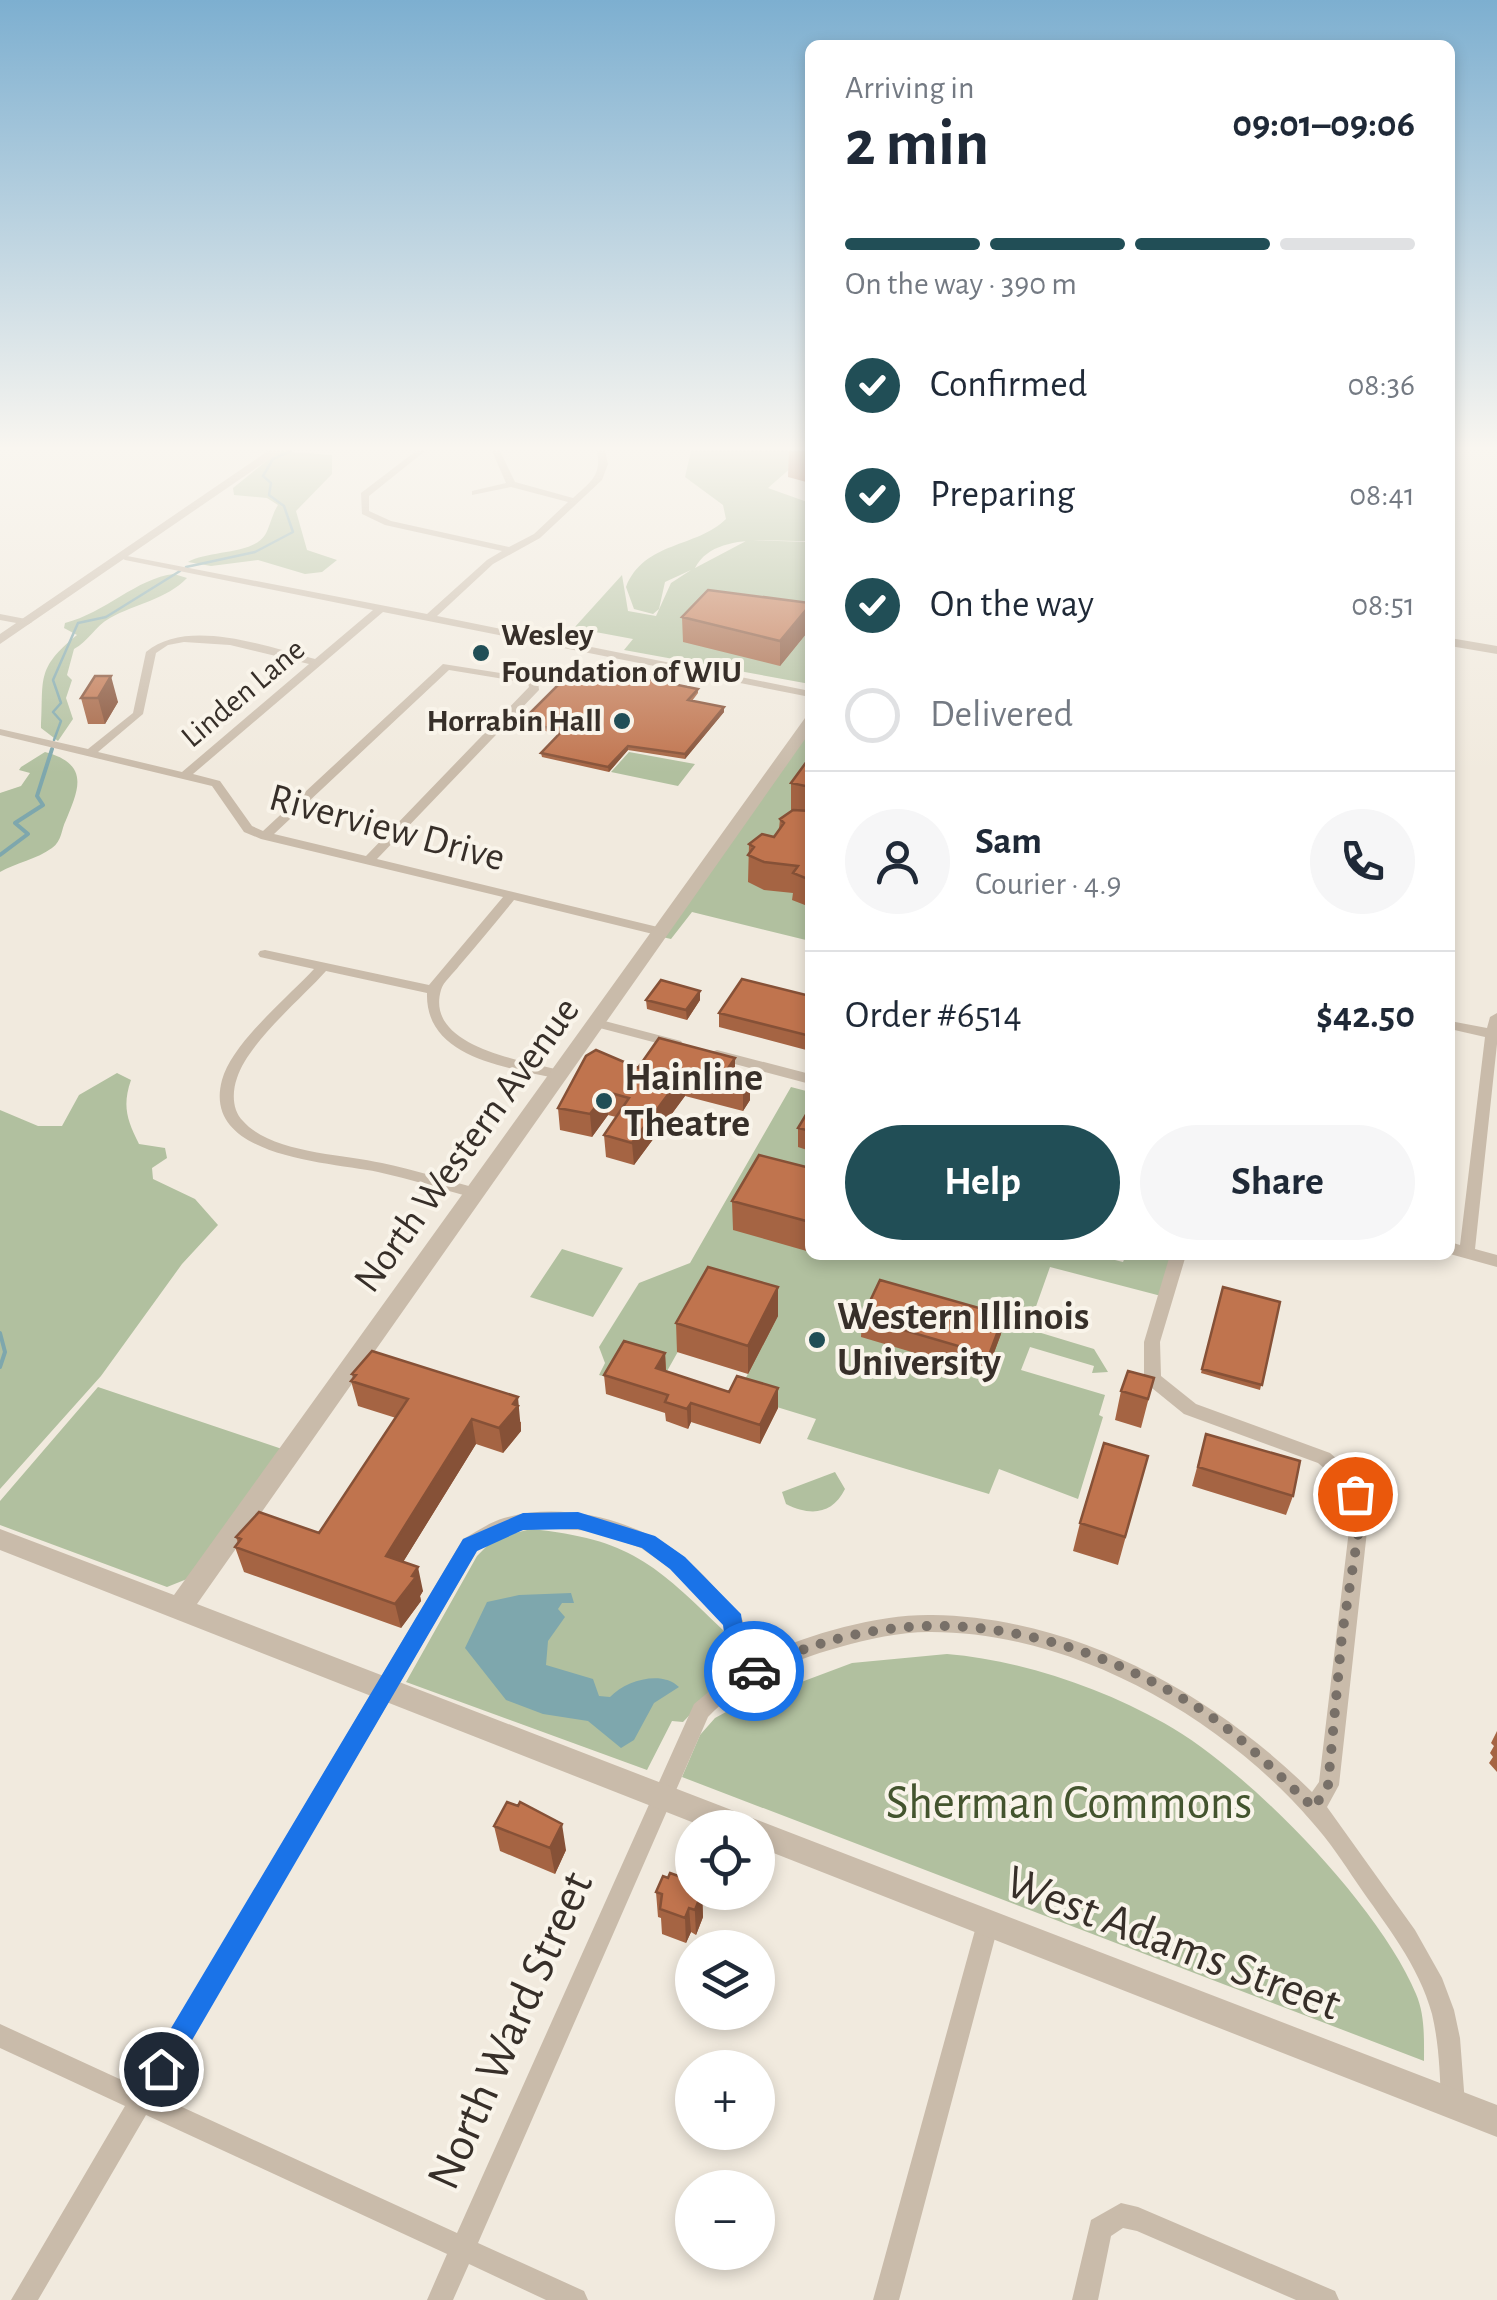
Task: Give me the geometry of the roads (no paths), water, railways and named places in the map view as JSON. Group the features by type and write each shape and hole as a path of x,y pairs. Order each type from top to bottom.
{"street":[{"path":"0,640 123,558"},
{"path":"132,558 805,693"},
{"path":"429,618 497,558"},
{"name":"Linden Lane","path":"184,776 380,608"},
{"path":"0,617 27,622"},
{"path":"90,753 138,714 150,652 166,641 195,637 317,663"},
{"path":"1455,643 1497,650"},
{"path":"264,836 446,668 458,665 521,677 536,686 368,861"},
{"name":"North Western Avenue","path":"179,1609 805,728"},
{"name":"Riverview Drive","path":"0,732 221,786 248,829 264,836 661,932"},
{"path":"510,895 434,990 438,1021 456,1042 558,1074"},
{"path":"265,954 434,990"},
{"path":"322,968 233,1070 226,1092 235,1122 266,1146 379,1167 474,1193"},
{"path":"1497,1017 1492,1034 1490,1104 1458,1251 1497,1261"},
{"path":"598,1023 805,1078"},
{"path":"1455,1026 1492,1034"},
{"path":"1177,1260 1152,1342 1154,1379 1190,1409 1324,1458 1346,1477 1358,1503 1360,1522 1342,1635 1328,1785 1314,1808"},
{"path":"24,2300 470,1545 506,1525 543,1520 593,1522 628,1533 664,1551 734,1621 739,1679"},
{"path":"0,1539 698,1810"},
{"name":"North Ward Street","path":"440,2300 660,1795 701,1711 739,1679 784,1655 900,1625 934,1623 1018,1634 1122,1670 1193,1704 1243,1742 1314,1808 1420,1954 1454,2049 1453,2104"},
{"name":"West Adams Street","path":"775,1840 1497,2121"},
{"path":"886,2300 988,1923"},
{"path":"0,2036 576,2300"},
{"path":"1085,2300 1100,2229 1121,2216 1138,2219 1326,2300"}],"water":[{"path":"571,1593 574,1603 562,1603 558,1609 565,1617 548,1641 546,1665 593,1679 599,1696 610,1697 644,1679 663,1679 679,1687 654,1703 634,1740 621,1748 588,1721 543,1714 506,1700 465,1648 487,1602 519,1595"}],"waterway":[{"path":"186,567 226,558"},
{"path":"54,740 61,721 53,712 61,703 53,680 78,623 106,617 180,571"},
{"path":"0,855 28,834 15,823 43,805 37,796 52,749"},
{"path":"0,1333 5,1352 0,1367"}],"place":[{"name":"Wesley Foundation of WIU","path":"481,653"},
{"name":"Horrabin Hall","path":"622,721"},
{"name":"Hainline Theatre","path":"604,1101"},
{"name":"Western Illinois University","path":"817,1340"}],"park label":[{"name":"Sherman Commons","path":"1069,1804"}]}
